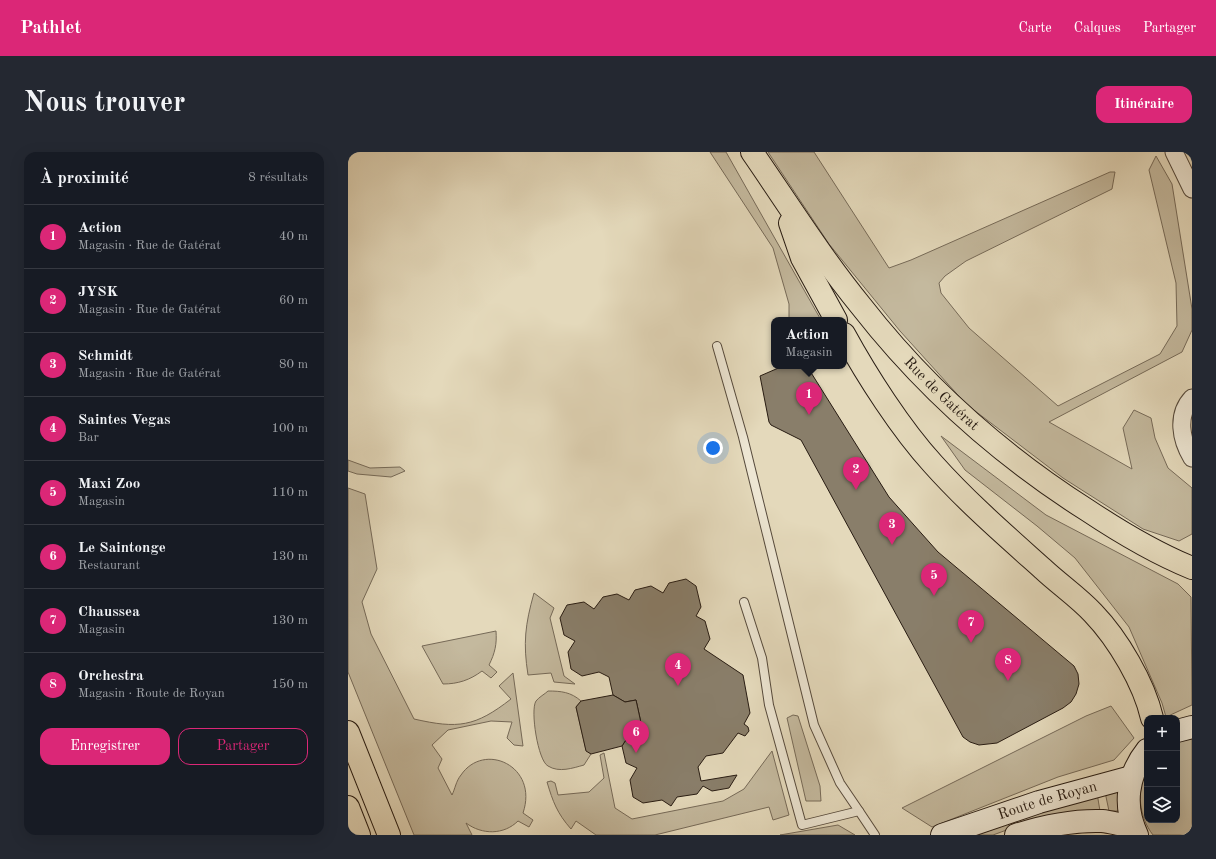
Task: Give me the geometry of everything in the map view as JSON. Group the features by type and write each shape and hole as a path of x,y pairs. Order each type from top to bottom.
{"main road":[{"name":"Rue de Gatérat","path":"752,152 812,242 861,307 940,397 1018,464 1136,540 1192,568"},
{"path":"779,192 802,258 834,317"},
{"path":"847,339 897,418 932,464 998,529 1093,612 1121,649 1141,688 1151,715"},
{"path":"1180,730 1192,727"},
{"path":"348,732 389,835"},
{"path":"1135,831 1128,802 1132,777 1139,761 1146,751"},
{"name":"Route de Royan","path":"942,835 1039,802 1132,777"},
{"path":"348,807 359,835"},
{"name":"Route de Royan","path":"1016,835 1037,828 1078,821 1104,821 1135,831"}],"street":[{"path":"1174,152 1192,188"},
{"path":"1192,398 1183,415 1181,431 1185,446 1192,458"}],"lane":[{"path":"717,346 743,437 814,725 840,783 875,835"},
{"path":"744,602 762,658 769,705 802,825 859,811"}],"shaded area":[{"path":"710,152 726,152 819,317 789,317 789,304 773,248"},
{"path":"768,152 814,152 889,268 911,260 1110,172 1115,172 1112,189 966,261 945,276 939,283 941,293 969,328 1058,406 1160,354 1177,326 1176,283 1149,170 1156,156 1172,184 1192,309 1192,330 1182,352 1049,422 1132,469 1123,428 1134,410 1151,418 1155,438 1168,468 1192,488 1192,534 1179,541 1143,529 1063,478 966,404 900,331 829,244"},
{"path":"941,436 1046,515 1178,584 1191,597 1192,705 1170,715 1165,715 1162,703 1129,627 1075,558 1037,526 965,470"},
{"path":"348,460 370,468 400,467 405,471 391,477 357,474 348,471"},
{"path":"348,488 365,494 377,569 362,602 371,634 414,719 443,724 455,724 466,723 487,715 511,699 499,686 513,673 523,746 514,745 507,738 512,722 491,721 448,730 432,745 442,759 438,768 452,795 459,777 471,765 483,760 495,760 507,764 516,771 523,782 526,796 523,813 533,820 529,827 518,821 506,829 493,832 479,830 466,823 472,835 414,835 348,672"},
{"path":"534,593 554,608 550,618 564,676 575,684 554,682 551,673 528,675 525,643 527,625"},
{"path":"496,631 495,648 489,665 497,672 491,678 482,671 464,681 443,684 422,646"},
{"path":"548,691 566,693 581,701 576,707 586,750 591,754 584,765 561,770 552,768 544,762 538,746 536,735 534,706 536,701"},
{"path":"1111,706 1134,738 1114,760 1058,777 932,827 902,808 1086,716"},
{"path":"793,715 798,716 820,786 821,801 806,801 787,718"},
{"path":"1192,737 1192,835 1153,835 1146,823 1180,823 1180,741"},
{"path":"772,751 789,815 773,820 769,807 655,835 596,835 576,821 571,829 562,818 556,807 547,782 551,781 555,783 558,795 589,792 604,778 600,755 604,753 615,808 632,819 723,801 744,789"},
{"path":"1144,778 1144,817 1140,795"},
{"path":"1118,786 1119,811 1109,811 1105,792"},
{"path":"1097,793 1100,811 1042,817 993,835 976,835"},
{"path":"838,825 855,835 780,835"}],"building":[{"path":"776,369 804,369 810,371 889,497 938,552 1074,666 1078,674 1079,684 1076,694 1071,702 1063,708 997,743 979,745 970,742 963,737 801,440 771,425 769,422 760,376"},
{"path":"686,579 696,586 701,607 696,616 705,621 710,639 704,649 743,675 750,713 744,724 748,727 749,731 745,736 738,733 723,753 706,756 698,767 701,781 737,775 729,788 712,791 703,786 697,794 677,797 671,806 662,800 643,803 633,797 630,780 637,768 626,763 622,746 629,735 643,732 636,700 625,702 613,695 609,677 599,672 582,676 571,669 568,652 575,641 564,635 560,618 567,605 584,602 594,609 603,597 617,594 629,600 635,590 651,586 663,593 669,583"},
{"path":"613,695 625,702 636,700 643,732 629,735 622,746 591,754 586,751 576,707 581,701"}],"place":[{"name":"Action","path":"809,415"},
{"name":"JYSK","path":"856,490"},
{"name":"Schmidt","path":"892,545"},
{"name":"Maxi Zoo","path":"934,596"},
{"name":"Chaussea","path":"971,643"},
{"name":"Orchestra","path":"1008,681"},
{"name":"Saintes Vegas","path":"678,686"},
{"name":"Le Saintonge","path":"636,753"}]}
